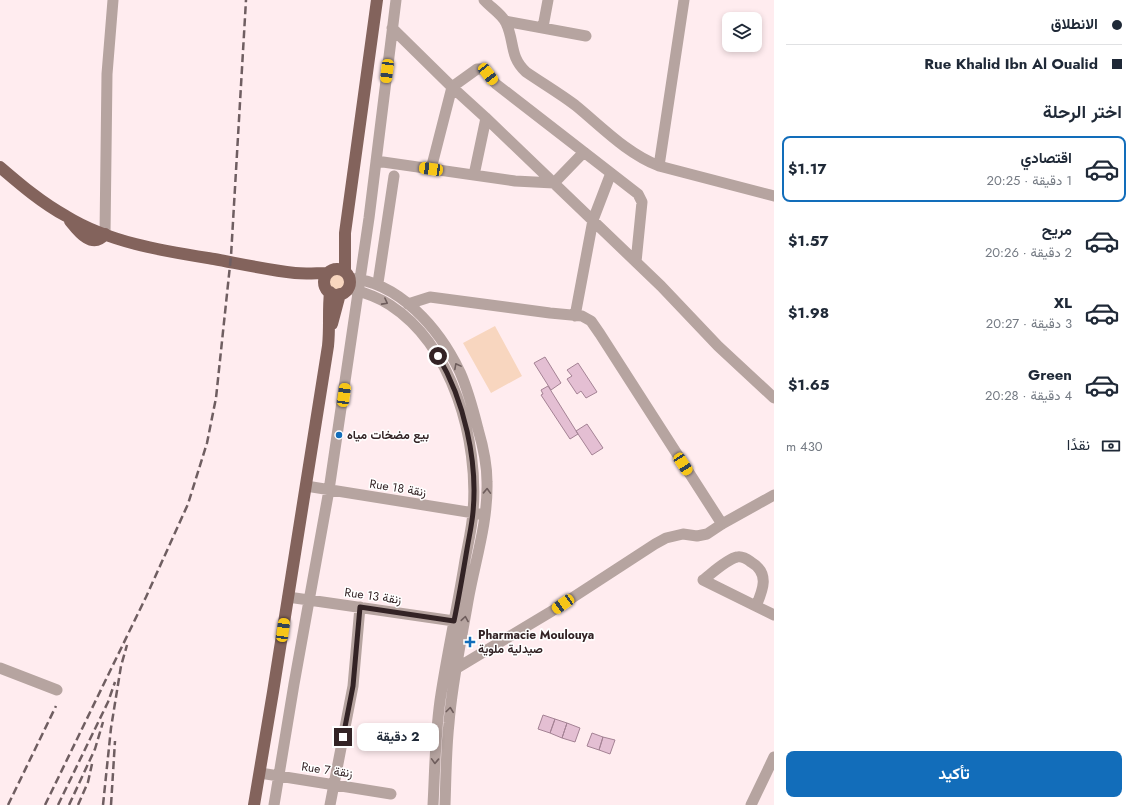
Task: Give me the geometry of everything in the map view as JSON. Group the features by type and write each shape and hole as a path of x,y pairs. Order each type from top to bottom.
{"main road":[{"path":"254,805 306,486 329,331 328,308 345,285 345,233 377,0"},
{"path":"0,167 34,195 66,217 105,234 167,252 295,273 345,285"},
{"path":"345,233 325,282 345,285"},
{"path":"295,273 330,272 338,269 345,285"}],"street":[{"path":"105,234 108,74 113,0"},
{"path":"274,805 329,490 345,285 376,161 396,0"},
{"path":"484,0 505,21 510,32 514,56 519,66 574,104 627,150 648,162 659,166 774,196"},
{"path":"543,27 548,0"},
{"path":"659,166 684,0"},
{"path":"505,21 586,36"},
{"path":"392,28 452,87 593,220 718,346 774,398"},
{"path":"431,169 452,87 477,69 483,69 496,84 638,194 642,202 636,262"},
{"path":"474,175 486,118"},
{"path":"376,161 515,181 554,183 584,152"},
{"path":"575,316 593,220 611,174"},
{"path":"378,283 394,176"},
{"path":"345,285 381,286 392,292 420,314 438,337 459,370 472,406 484,453 488,480 486,515 453,685 449,724 445,805"},
{"path":"345,285 390,305 409,319 433,347 443,364 456,393 470,446 473,477 473,513 441,693 436,737 434,805"},
{"path":"408,304 430,297 436,297 582,316 587,318 596,327 722,524"},
{"name":"Rue 18 زنقة","path":"306,486 486,515"},
{"path":"457,668 552,611 655,544 666,538 683,534 697,536 707,534 774,495"},
{"path":"756,606 763,589 763,577 760,569 747,559 738,557 732,559 703,580 774,615"},
{"name":"Rue 13 زنقة","path":"288,597 454,621"},
{"path":"330,805 353,686 360,607"},
{"path":"0,668 57,690"},
{"path":"751,805 774,757"},
{"name":"Rue 7 زنقة","path":"260,773 391,794"}],"shaded area":[{"path":"333,272 341,272 346,277 344,288 341,290 333,290 328,285 328,277"},
{"path":"495,326 522,376 491,393 463,343"}],"building":[{"path":"545,357 561,383 551,390 534,363"},
{"path":"578,363 597,392 586,398 581,391 577,394 567,379 572,376 567,370"},
{"path":"548,386 578,434 570,439 541,395 543,394 541,390"},
{"path":"587,424 603,448 592,455 576,431"},
{"path":"543,715 555,719 550,733 538,729"},
{"path":"555,719 567,723 562,738 550,733"},
{"path":"567,723 580,728 575,742 562,738"},
{"path":"592,733 603,737 599,750 587,746"},
{"path":"603,737 615,740 610,754 599,750"}],"railway":[{"path":"45,805 146,597 188,504 207,443 216,398 231,256 246,0"},
{"path":"103,805 111,728 121,666 127,645"},
{"path":"58,805 108,702 115,682"},
{"path":"8,805 56,706"},
{"path":"69,805 95,749 103,722"},
{"path":"111,805 115,741"},
{"path":"78,805 88,782 92,764"}],"place":[{"name":"بيع مضخات مياه","path":"339,435"},
{"name":"Pharmacie Moulouya صيدلية ملوية","path":"470,642"}],"route":[{"path":"343,737 353,686 360,607 454,621 473,513 474,492 470,446 463,417 456,393 438,356"}]}
